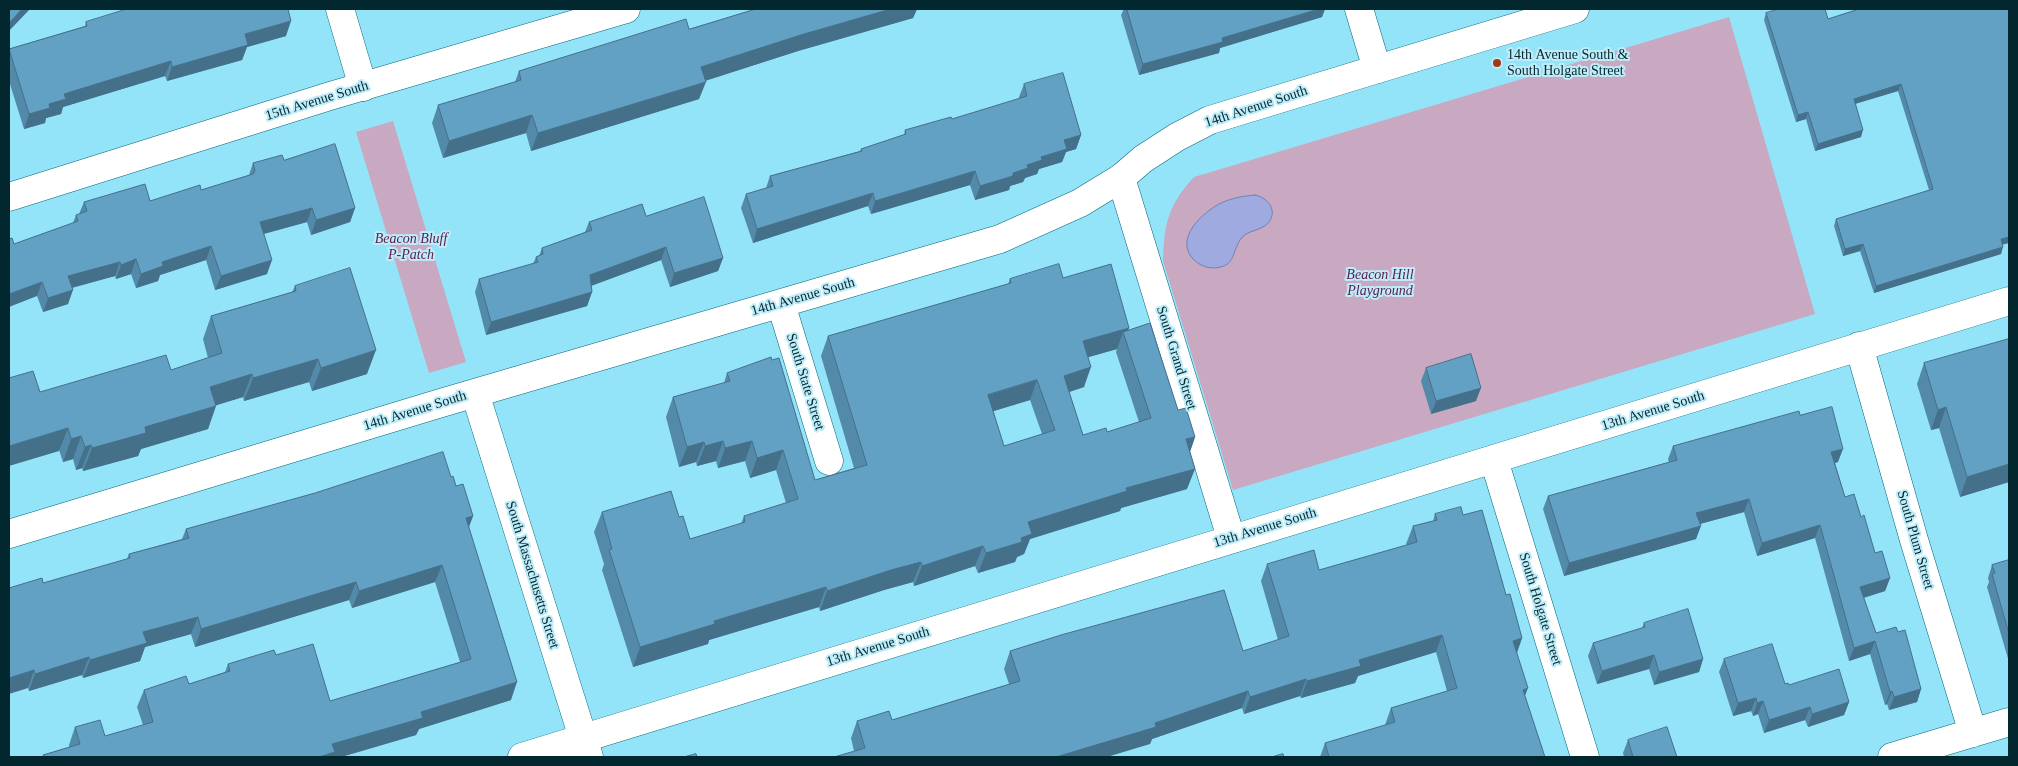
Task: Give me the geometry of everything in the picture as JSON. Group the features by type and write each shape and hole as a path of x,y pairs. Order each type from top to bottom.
{"street":[{"path":"340,9 363,87"},
{"name":"15th Avenue South","path":"9,197 363,87 626,9"},
{"path":"1359,9 1377,69"},
{"name":"14th Avenue South","path":"9,534 475,392 1000,239 1046,220 1121,178 1143,159 1176,137 1210,120 1575,9"},
{"name":"South Grand Street","path":"1121,178 1231,538"},
{"name":"13th Avenue South","path":"522,757 586,748 1231,538 1494,460 1859,346 2009,302"},
{"name":"South State Street","path":"780,304 829,461"},
{"name":"South Plum Street","path":"1859,346 1914,540 1973,733"},
{"name":"South Massachusetts Street","path":"475,392 586,748"},
{"name":"South Holgate Street","path":"1494,460 1585,757"},
{"path":"1892,757 2009,722"}],"green space":[{"name":"Beacon Hill Playground","path":"1729,17 1815,314 1233,490 1163,261 1166,226 1169,216 1178,197 1194,177"},
{"name":"Beacon Bluff P-Patch","path":"393,121 466,362 429,373 356,132"}],"water":[{"path":"1255,195 1264,198 1270,205 1272,213 1269,222 1243,236 1232,258 1226,265 1214,268 1208,267 1193,259 1188,251 1187,243 1189,234 1199,219 1221,203"}],"building":[{"path":"9,9 22,9 9,23"},
{"path":"127,9 288,9 291,21 245,34 248,45 172,67 171,61 64,94 66,99 49,104 50,108 29,114 9,49 87,26 86,22"},
{"path":"756,9 891,9 701,67 706,82 538,133 532,115 449,141 438,105 521,80 519,71 686,19 689,29"},
{"path":"1127,9 1319,9 1222,38 1223,42 1143,64"},
{"path":"1779,9 1825,9 1828,19 1859,9 2009,9 2009,237 2001,239 2003,247 1876,286 1863,244 1845,249 1836,219 1933,189 1901,84 1854,99 1863,130 1818,144 1808,112 1798,115 1766,13"},
{"path":"1063,73 1081,135 1064,140 1067,149 1041,157 1042,160 1027,165 1028,168 1013,173 1013,176 980,186 975,171 875,201 873,193 757,229 746,194 773,186 770,176 862,151 861,149 906,134 905,130 951,117 952,119 1027,96 1024,84"},
{"path":"335,144 355,208 316,220 312,208 260,222 272,260 221,276 211,246 162,262 163,266 141,274 136,259 121,265 120,262 68,276 73,290 48,298 42,282 9,294 9,239 12,238 14,244 78,221 76,215 87,211 84,202 145,184 150,201 200,185 201,190 253,174 255,171 253,163 282,155 284,160"},
{"path":"704,197 723,258 674,273 666,247 590,275 592,292 491,322 479,279 538,262 536,257 543,254 542,248 592,230 589,222 642,204 646,216"},
{"path":"1059,264 1063,278 1111,264 1129,328 1083,341 1091,367 1064,376 1083,435 1106,428 1107,432 1151,418 1123,332 1150,323 1178,410 1186,408 1195,437 1186,439 1195,469 1126,488 1127,491 1028,522 1032,534 1021,538 1022,542 986,553 983,546 922,566 921,562 891,570 827,591 826,587 714,621 715,624 640,647 609,550 612,549 602,512 671,491 679,517 683,516 690,539 745,522 744,516 798,499 783,450 757,458 752,441 725,448 723,441 705,446 704,442 687,447 673,397 730,381 727,373 771,357 772,360 779,358 815,480 867,465 828,336 1011,283 1010,279","holes":["1037,380 1055,430 1004,446 988,395"]},
{"path":"350,268 376,350 321,368 318,359 253,378 252,374 210,387 216,406 145,427 146,433 92,448 91,445 85,447 81,436 71,439 68,428 9,446 9,378 33,371 40,392 166,355 171,370 222,353 211,316 296,291 295,286"},
{"path":"2009,339 2009,464 1967,477 1946,407 1938,410 1924,363"},
{"path":"1471,354 1481,388 1436,401 1426,368"},
{"path":"1832,407 1843,449 1831,452 1845,497 1854,494 1861,517 1864,515 1875,553 1882,551 1890,578 1860,587 1876,633 1896,627 1898,632 1905,630 1921,689 1894,697 1892,691 1890,692 1875,641 1854,648 1820,525 1762,543 1749,499 1696,513 1701,526 1569,563 1548,496 1677,460 1673,446 1799,411 1800,415"},
{"path":"443,452 456,486 463,484 473,516 466,518 517,682 421,712 423,718 332,744 335,752 319,757 44,757 43,755 80,744 75,727 100,720 105,736 153,722 144,690 186,676 189,684 230,671 228,664 274,650 276,655 313,644 330,701 471,659 442,565 359,591 356,582 201,629 198,617 143,632 147,643 90,660 89,657 35,674 34,670 9,678 9,588 42,578 43,583 130,558 129,554 189,538 186,529 315,493"},
{"path":"1461,507 1463,515 1482,510 1506,595 1510,594 1522,638 1513,641 1528,688 1523,690 1545,757 1329,757 1325,743 1395,722 1391,708 1457,688 1442,635 1359,660 1361,666 1307,681 1306,679 1250,697 1248,691 1155,723 1156,727 1056,757 834,757 865,748 857,721 889,711 892,720 1020,681 1010,651 1224,590 1243,651 1289,636 1267,564 1314,550 1319,570 1417,542 1413,526 1437,520 1435,514"},
{"path":"2009,560 2009,634 1992,574 1995,573 1992,565"},
{"path":"1688,609 1703,659 1659,672 1654,655 1602,671 1593,643 1645,627 1644,623"},
{"path":"1772,644 1785,684 1788,683 1789,685 1839,669 1849,702 1812,714 1810,707 1769,720 1763,701 1757,703 1756,698 1738,703 1724,659"},
{"path":"1667,727 1677,757 1633,757 1628,740"},
{"path":"696,754 697,757 684,757"},
{"path":"1283,754 1284,757 1272,757"}],"place":[{"name":"14th Avenue South & South Holgate Street","path":"1497,63"}]}
